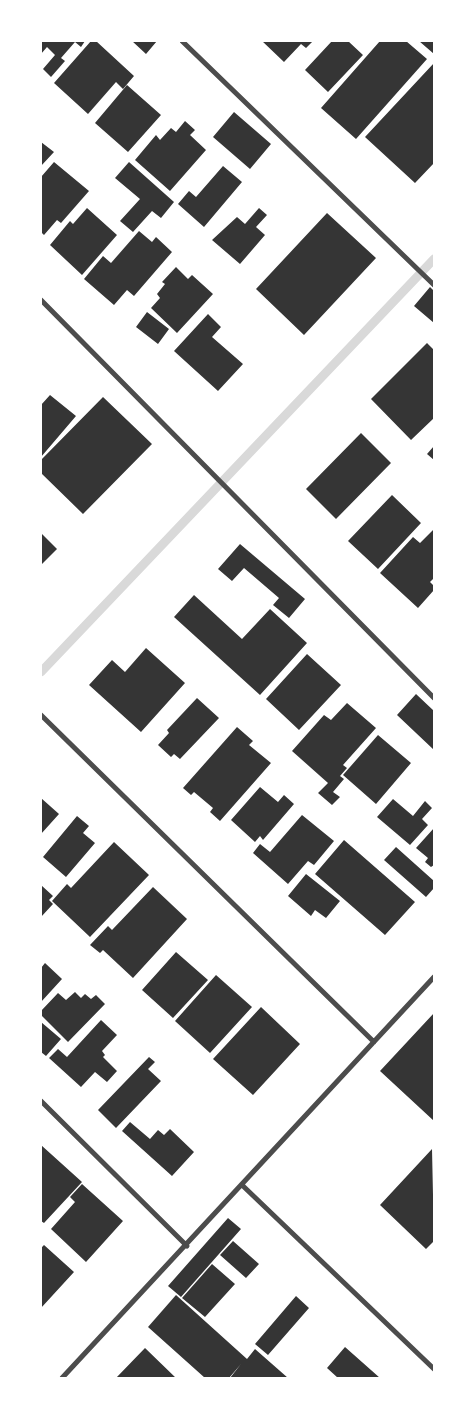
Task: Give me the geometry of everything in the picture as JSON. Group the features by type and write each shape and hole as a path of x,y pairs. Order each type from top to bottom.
{"street":[{"path":"182,41 434,285"},
{"path":"41,300 434,698"},
{"path":"41,716 374,1042"},
{"path":"62,1378 187,1246 433,978"},
{"path":"41,1102 187,1246"},
{"path":"242,1185 434,1368"}],"building":[{"path":"41,41 85,41 81,47 75,42 61,58 65,61 51,77 43,69 55,55 47,47 41,54"},
{"path":"91,41 96,41 134,76 123,89 116,82 88,114 54,83"},
{"path":"132,41 157,41 146,54"},
{"path":"262,41 313,41 306,48 301,44 284,62"},
{"path":"332,41 348,41 363,55 328,92 305,70"},
{"path":"380,41 406,41 427,59 356,139 321,108"},
{"path":"419,41 434,41 434,54"},
{"path":"434,63 434,163 415,183 365,137"},
{"path":"127,85 161,115 128,152 95,123"},
{"path":"234,112 271,144 250,169 213,137"},
{"path":"185,121 195,130 190,135 206,150 170,191 135,160 156,135 160,140 171,128 176,132"},
{"path":"41,142 54,152 41,166"},
{"path":"54,162 89,191 61,223 57,220 44,235 41,232 41,177"},
{"path":"129,162 174,202 161,218 152,211 133,232 120,221 140,199 115,178"},
{"path":"223,166 242,182 204,227 178,204 189,191 196,197"},
{"path":"87,208 117,235 82,275 50,245 70,221 73,224"},
{"path":"259,208 267,215 256,227 265,235 240,264 212,240 237,217 245,224"},
{"path":"327,213 376,258 304,335 256,289"},
{"path":"139,231 152,242 156,237 172,252 134,296 127,290 114,305 84,279 103,256 111,263"},
{"path":"176,267 188,279 192,275 213,294 177,333 151,308 160,298 157,294 165,284 162,282"},
{"path":"430,287 434,291 434,323 414,306"},
{"path":"147,312 169,329 158,344 136,327"},
{"path":"208,314 221,327 212,337 243,364 218,391 174,351"},
{"path":"427,343 434,350 434,418 411,440 371,399"},
{"path":"50,395 76,416 41,457 41,405"},
{"path":"103,397 152,444 83,514 41,473 41,460"},
{"path":"361,433 391,463 336,519 306,489"},
{"path":"434,446 434,460 427,454"},
{"path":"392,495 421,523 378,569 348,541"},
{"path":"434,529 434,578 430,582 434,586 434,590 418,608 380,573 413,537 420,543"},
{"path":"41,533 57,549 41,565"},
{"path":"240,544 305,599 289,618 273,605 279,598 244,568 232,581 218,569"},
{"path":"194,595 242,639 270,609 307,643 260,695 174,617"},
{"path":"146,648 185,683 141,732 89,685 112,660 125,672"},
{"path":"307,654 341,685 299,730 266,699"},
{"path":"416,694 434,711 434,750 397,715"},
{"path":"197,698 219,718 180,759 174,754 171,757 158,745 169,733 167,730"},
{"path":"347,703 376,728 343,765 347,768 340,776 344,779 333,792 340,797 332,805 318,793 328,783 292,751 324,715 331,720"},
{"path":"237,727 253,741 249,745 271,763 220,821 210,812 213,808 194,792 191,795 183,788"},
{"path":"378,735 411,763 376,804 343,775"},
{"path":"260,787 278,802 284,795 294,804 263,840 260,836 255,842 231,820"},
{"path":"41,798 59,814 41,834"},
{"path":"393,799 413,816 425,801 432,808 422,819 428,825 410,845 377,817"},
{"path":"302,815 334,841 314,865 308,861 288,884 253,853 260,844 270,852"},
{"path":"77,816 89,826 83,833 95,843 66,877 43,857"},
{"path":"434,828 434,865 431,867 425,862 428,858 416,848"},
{"path":"344,840 415,902 385,935 315,874"},
{"path":"114,842 149,875 90,937 52,901 67,884 71,888"},
{"path":"396,847 434,881 434,888 426,897 384,860"},
{"path":"306,874 340,901 326,918 315,910 311,916 288,896"},
{"path":"41,885 53,896 49,900 53,904 41,917"},
{"path":"153,887 187,919 133,978 103,950 100,953 90,945 108,926 112,930"},
{"path":"176,952 208,980 173,1018 142,990"},
{"path":"45,963 62,979 41,1002 41,968"},
{"path":"216,975 252,1007 210,1053 175,1021"},
{"path":"75,992 81,998 85,994 91,999 96,995 105,1004 68,1042 41,1015 41,1011 58,993 66,1000"},
{"path":"261,1007 300,1044 253,1095 213,1059"},
{"path":"434,1013 434,1121 380,1071"},
{"path":"101,1020 117,1035 102,1051 105,1055 103,1057 117,1071 107,1082 95,1072 81,1087 49,1058 58,1049 67,1057"},
{"path":"41,1022 61,1039 46,1056 41,1052"},
{"path":"149,1057 155,1062 148,1069 161,1081 116,1128 98,1110"},
{"path":"130,1122 150,1139 158,1130 164,1135 170,1129 194,1152 172,1176 122,1131"},
{"path":"41,1145 82,1182 44,1223 41,1221"},
{"path":"432,1149 434,1241 426,1249 380,1205"},
{"path":"82,1184 123,1221 86,1262 51,1229 75,1202 70,1197"},
{"path":"228,1218 241,1229 181,1297 168,1286"},
{"path":"233,1241 259,1264 246,1278 220,1255"},
{"path":"44,1245 74,1272 41,1308 41,1248"},
{"path":"212,1264 235,1284 205,1317 182,1298"},
{"path":"176,1295 247,1359 255,1349 288,1378 230,1378 241,1364 229,1378 205,1378 148,1327"},
{"path":"296,1296 309,1308 268,1355 255,1344"},
{"path":"345,1347 380,1378 338,1378 327,1368"},
{"path":"145,1348 176,1378 116,1378"}],"waterway":[{"path":"41,672 434,259"}]}
